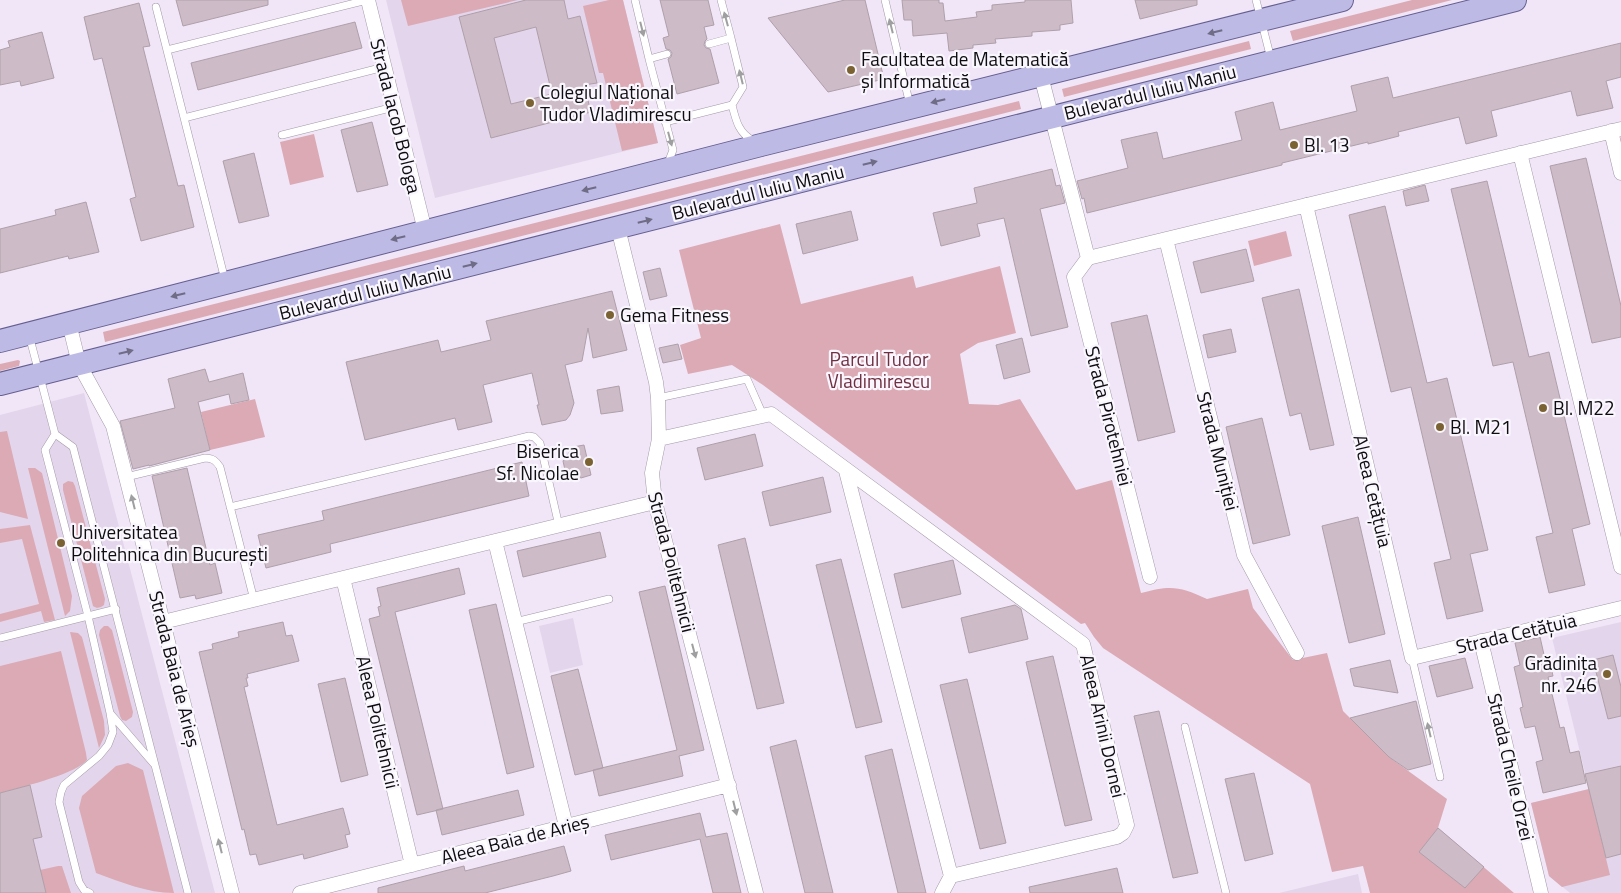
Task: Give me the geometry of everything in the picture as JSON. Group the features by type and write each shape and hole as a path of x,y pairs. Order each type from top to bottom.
{"main road":[{"path":"0,340 761,145 1041,76 1259,10 1342,0"},
{"name":"Bulevardul Iuliu Maniu","path":"0,384 1515,0"}],"street":[{"name":"Strada Iacob Bologa","path":"368,0 425,231"},
{"path":"1041,76 1088,258 1616,130 1621,173"},
{"path":"1520,153 1621,566"},
{"name":"Aleea Cetățuia","path":"1306,205 1412,658"},
{"name":"Strada Politehnicii","path":"618,228 656,382 659,440 652,473 655,502 756,893"},
{"name":"Strada Muniției","path":"1166,239 1244,555 1297,653"},
{"name":"Strada Pirotehniei","path":"1088,258 1074,277 1150,577"},
{"name":"Strada Baia de Arieș","path":"69,323 79,364 112,426 232,893"},
{"name":"Aleea Arinii Dornei","path":"763,415 771,414 1083,644 1127,826 1123,833 1117,837 950,876"},
{"path":"659,440 763,415"},
{"path":"846,471 950,876 942,893"},
{"path":"163,622 655,502"},
{"path":"495,541 566,826"},
{"name":"Aleea Politehnicii","path":"343,578 412,865"},
{"name":"Strada Cetățuia","path":"1412,658 1621,608"},
{"name":"Strada Cheile Orzei","path":"1481,641 1542,893"},
{"name":"Aleea Baia de Arieș","path":"300,893 729,785"}],"lane":[{"path":"167,50 368,0"},
{"path":"635,0 673,150 666,165 660,171"},
{"path":"665,122 732,105 743,87 721,0"},
{"path":"885,0 910,108"},
{"path":"156,7 225,283"},
{"path":"1259,10 1272,62"},
{"path":"709,44 731,38"},
{"path":"649,59 667,54"},
{"path":"184,118 384,67"},
{"path":"732,105 737,125 747,138 761,145"},
{"path":"282,135 394,107"},
{"path":"28,334 55,434 73,447 188,893"},
{"path":"658,398 747,379 763,415"},
{"path":"55,434 45,450 88,616 113,732 108,745 99,756 64,785 60,797 79,882 84,890 90,893"},
{"path":"230,507 529,436 534,437 540,443 559,526"},
{"path":"126,477 205,458 212,458 220,467 254,600"},
{"path":"515,622 609,599"},
{"path":"0,638 116,609"},
{"name":"Aleea Cetățuia","path":"1412,658 1440,778"},
{"path":"110,713 155,766"},
{"path":"1185,727 1226,893"}],"shaded area":[{"name":"Colegiul Național Tudor Vladimirescu","path":"386,0 623,0 658,143 435,198"},
{"name":"Universitatea Politehnica din București","path":"84,393 215,893 0,893 0,415"},
{"path":"573,618 583,665 550,673 539,626"},
{"path":"1621,622 1621,893 1570,893 1549,876 1531,803 1589,789 1552,638"},
{"path":"1358,874 1362,893 1279,893"}],"green space":[{"path":"401,0 518,0 408,26"},
{"path":"609,0 623,0 658,143 622,151 603,73 599,73 583,6"},
{"path":"1412,0 1452,0 1293,41 1290,31"},
{"path":"1249,41 1251,49 1064,97 1062,89"},
{"path":"1019,101 1021,109 105,342 103,332"},
{"path":"314,134 324,177 290,185 280,142"},
{"name":"Parcul Tudor Vladimirescu","path":"780,224 801,304 913,276 916,288 1000,266 1016,333 978,343 960,354 969,404 998,405 1020,399 1076,490 1112,480 1141,593 1175,588 1189,591 1207,599 1248,589 1253,608 1293,660 1327,653 1343,711 1389,757 1447,799 1438,828 1514,893 1370,893 1363,866 1332,872 1310,784 1103,648 1085,623 1081,624 763,385 732,365 688,374 680,345 701,338 679,250"},
{"path":"1286,231 1292,256 1254,266 1248,241"},
{"path":"20,361 19,366 0,371 0,364"},
{"path":"255,399 265,437 210,450 201,412"},
{"path":"7,431 28,519 0,512 0,432"},
{"path":"28,468 35,468 42,473 72,596 70,611 65,616"},
{"path":"68,481 73,482 75,486 105,599 104,605 98,608 93,606 63,490 63,484"},
{"path":"30,525 55,620 44,622 41,611 0,622 0,614 39,604 22,539 0,543 0,529"},
{"path":"104,626 108,626 112,630 133,712 132,717 126,721 122,720 120,716 99,635 100,630"},
{"path":"70,632 78,633 82,637 104,721 105,735 99,748"},
{"path":"61,651 87,760 60,775 0,793 0,666"},
{"path":"128,763 143,770 174,893 144,889 96,873 79,808 82,796 116,766"},
{"path":"1589,789 1610,875 1562,887 1549,876 1531,803"},
{"path":"62,866 71,893 46,893 40,870"}],"building":[{"path":"176,0 268,0 268,5 183,26"},
{"path":"526,0 564,0 568,19 580,16 597,83 584,85 591,112 491,138 459,17","holes":["536,27 552,94 511,104 494,38"]},
{"path":"660,0 708,0 714,25 704,27 707,39 704,45 710,49 719,83 677,94 668,59 672,53 666,49 663,38 669,36"},
{"path":"845,0 865,0 884,79 828,92 768,18"},
{"path":"902,0 939,0 939,3 943,3 945,21 977,17 976,12 992,10 992,5 1025,2 1025,0 1071,0 1073,23 1060,25 1060,30 1032,32 1032,36 995,39 996,43 973,45 973,48 949,51 947,33 913,36 912,20 904,20"},
{"path":"1135,0 1197,0 1197,5 1140,19"},
{"path":"139,3 150,46 143,47 178,186 184,185 194,227 141,241 130,199 136,197 102,58 94,60 84,17"},
{"path":"355,22 362,48 198,90 191,63"},
{"path":"42,32 54,78 21,86 20,81 0,85 0,50 10,47 8,41"},
{"path":"1621,43 1621,77 1606,81 1613,108 1577,116 1571,91 1491,111 1497,136 1466,144 1459,117 1398,132 1399,136 1368,144 1368,142 1282,163 1282,165 1087,213 1084,198 1082,199 1077,181 1128,168 1121,140 1157,132 1163,159 1242,140 1235,112 1273,102 1280,130 1357,111 1351,86 1388,77 1393,98"},
{"path":"372,122 388,185 357,192 341,130"},
{"path":"254,153 269,216 239,223 223,161"},
{"path":"1586,158 1621,306 1621,337 1592,343 1550,166"},
{"path":"1052,169 1056,186 1060,185 1065,203 1040,209 1068,327 1031,336 1004,218 977,224 980,236 941,246 933,213 977,203 974,188"},
{"name":"Bl. M22","path":"1487,181 1529,357 1549,352 1590,524 1572,529 1585,585 1549,593 1536,537 1553,533 1513,362 1493,366 1451,189"},
{"path":"1425,185 1429,201 1406,206 1403,191"},
{"path":"86,202 99,252 69,259 68,256 0,273 0,229 56,215 55,210"},
{"name":"Bl. M21","path":"1385,206 1427,383 1447,378 1488,550 1470,554 1483,611 1447,619 1434,563 1451,559 1411,387 1391,392 1349,215"},
{"path":"851,211 858,240 803,254 796,224"},
{"path":"1246,249 1254,281 1201,293 1193,262"},
{"path":"660,268 667,296 650,300 643,272"},
{"path":"1299,289 1334,445 1310,450 1301,413 1290,416 1262,298"},
{"path":"612,291 627,350 593,358 588,328 582,361 565,365 574,403 566,420 542,425 532,373 483,385 492,422 458,430 455,418 365,440 346,362 438,340 441,352 491,340 486,321"},
{"path":"1147,315 1175,432 1138,441 1111,323"},
{"path":"1231,329 1236,352 1208,358 1203,335"},
{"path":"1022,338 1030,372 1004,379 996,345"},
{"path":"678,344 682,359 663,363 659,348"},
{"path":"205,369 209,382 243,373 249,400 231,404 229,394 198,402 210,450 133,469 120,421 175,408 168,379"},
{"path":"619,386 623,411 601,414 597,390"},
{"path":"1262,418 1290,535 1253,544 1226,427"},
{"path":"755,434 763,466 705,480 697,448"},
{"path":"584,445 591,475 581,478 565,470 563,461 573,447"},
{"path":"522,462 529,496 330,544 331,552 266,568 258,535 324,520 322,511"},
{"path":"187,468 210,565 215,563 222,593 196,599 195,595 180,598 152,476"},
{"path":"823,477 831,512 770,526 762,492"},
{"path":"1358,517 1385,634 1349,643 1322,526"},
{"path":"600,532 606,557 523,577 517,551"},
{"path":"745,538 784,703 757,709 718,545"},
{"path":"841,559 882,722 856,728 816,565"},
{"path":"953,560 961,594 902,608 894,574"},
{"path":"459,568 465,594 395,612 443,809 417,815 369,619 380,616 378,607 381,606 377,588"},
{"path":"665,586 704,750 679,756 683,776 599,796 593,770 677,750 639,592"},
{"path":"496,604 534,767 507,774 469,610"},
{"path":"1015,605 1021,609 1028,639 969,653 961,618"},
{"path":"283,622 286,636 292,635 299,661 247,674 248,686 244,687 277,825 343,808 350,834 345,835 348,847 304,859 303,854 259,865 256,854 250,855 244,829 242,830 199,652 213,649 212,644 239,637 238,632"},
{"path":"1540,637 1545,659 1549,658 1553,676 1548,677 1560,728 1564,727 1570,753 1579,751 1586,783 1543,793 1536,762 1543,760 1535,726 1525,728 1520,708 1523,707 1514,667 1520,665 1515,643"},
{"name":"Grădinița nr. 246","path":"1613,655 1621,687 1621,716 1608,719 1593,660"},
{"path":"1053,656 1092,820 1065,826 1026,662"},
{"path":"1465,658 1473,688 1437,697 1429,666"},
{"path":"1390,660 1398,693 1354,686 1350,669"},
{"path":"578,669 603,768 575,775 551,676"},
{"path":"345,678 368,775 341,782 318,684"},
{"path":"967,679 1006,843 980,849 940,685"},
{"path":"1416,701 1431,764 1408,770 1389,757 1350,718"},
{"path":"1159,711 1198,873 1173,878 1134,716"},
{"path":"796,740 833,893 805,893 770,747"},
{"path":"892,749 926,893 898,893 865,756"},
{"path":"1621,766 1621,854 1606,858 1585,774"},
{"path":"1254,773 1273,854 1245,861 1225,779"},
{"path":"30,785 42,837 33,839 46,893 0,893 0,793"},
{"path":"518,790 524,815 442,835 436,810"},
{"path":"700,813 706,837 727,833 741,893 713,893 700,839 611,860 605,835"},
{"path":"1438,828 1484,867 1465,888 1419,852"},
{"path":"564,846 571,871 553,876 485,893 378,893 378,888 464,866 465,871"},
{"path":"1117,868 1123,893 1030,893 1029,887"}],"place":[{"name":"Facultatea de Matematică și Informatică","path":"851,70"},
{"name":"Colegiul Național Tudor Vladimirescu","path":"530,103"},
{"name":"Bl. 13","path":"1294,145"},
{"name":"Gema Fitness","path":"610,315"},
{"name":"Bl. M22","path":"1543,408"},
{"name":"Bl. M21","path":"1440,427"},
{"name":"Biserica Sf. Nicolae","path":"589,462"},
{"name":"Universitatea Politehnica din București","path":"61,543"},
{"name":"Grădinița nr. 246","path":"1607,674"}]}
